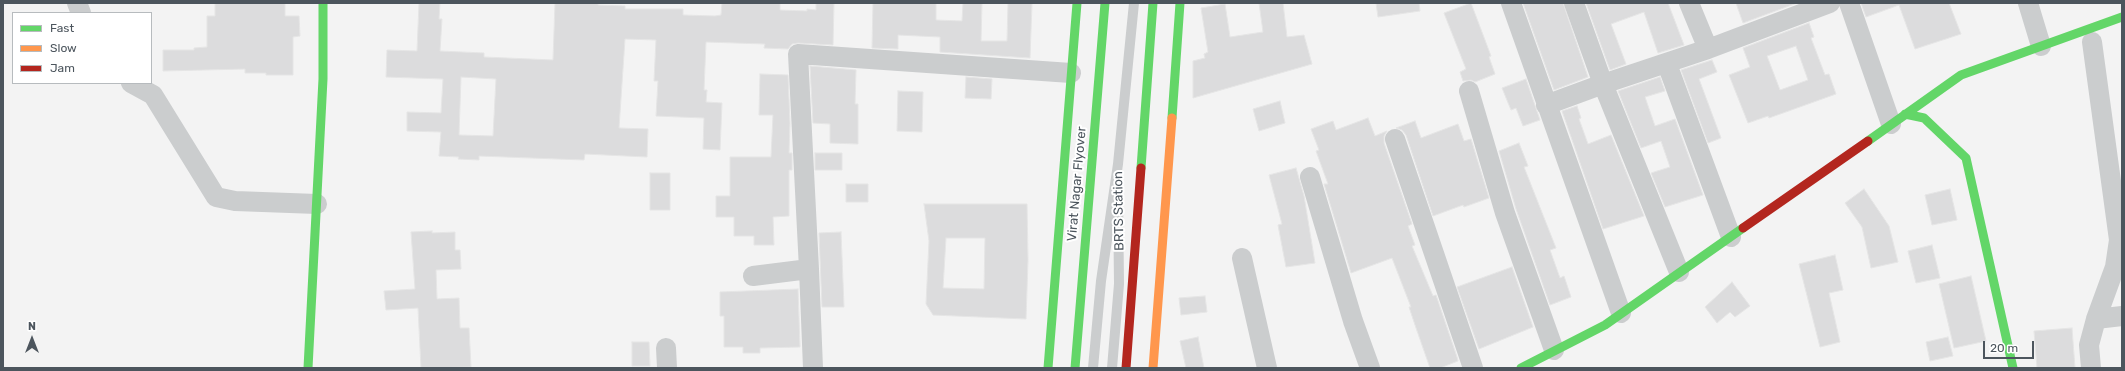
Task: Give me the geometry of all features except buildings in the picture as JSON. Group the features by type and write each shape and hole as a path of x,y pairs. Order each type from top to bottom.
{"main road":[{"path":"308,368 323,79 323,3"},
{"path":"1048,368 1077,3"},
{"name":"Virat Nagar Flyover","path":"1075,368 1105,3"},
{"path":"1126,368 1153,3"},
{"path":"1153,368 1180,3"},
{"path":"1522,368 1605,324 1961,75 2122,17"},
{"path":"1898,119 1927,116"},
{"path":"1911,127 1927,116"},
{"path":"1927,116 1966,158 2013,368"}],"street":[{"path":"1511,3 1621,313"},
{"path":"1574,3 1603,84 1679,272"},
{"path":"1689,3 1708,49"},
{"path":"1546,105 1603,84 1667,64 1830,3"},
{"path":"1849,3 1898,119"},
{"path":"2028,3 2041,46"},
{"path":"2091,368 2089,345 2096,319 2115,266 2119,240 2092,42"},
{"path":"813,368 798,54 1071,73"},
{"path":"1667,64 1731,237"},
{"path":"133,84 153,95 216,197 235,200 317,204"},
{"path":"1469,91 1504,213 1554,350"},
{"path":"1394,139 1473,368"},
{"path":"1310,177 1370,368"},
{"path":"1242,258 1267,368"},
{"path":"753,276 809,269"},
{"path":"2096,319 2122,316"},
{"path":"666,348 667,368"}],"lane":[{"path":"1118,164 1134,3"},
{"name":"BRTS Station","path":"1093,368 1101,281 1118,164"},
{"name":"BRTS Station","path":"1112,368 1119,284 1118,164"}],"traffic: fast":[{"path":"308,368 323,79 323,3"},
{"path":"1048,368 1077,3"},
{"path":"1075,368 1105,3"},
{"path":"1141,168 1153,3"},
{"path":"1172,118 1180,3"},
{"path":"1868,141 1961,75 2122,17"},
{"path":"1905,114 1924,118 1966,158 2013,368"},
{"path":"1521,368 1605,325 1743,228"}],"traffic: slow":[{"path":"1153,368 1172,118"}],"traffic: jam":[{"path":"1743,228 1868,141"},
{"path":"1126,368 1141,168"}]}
